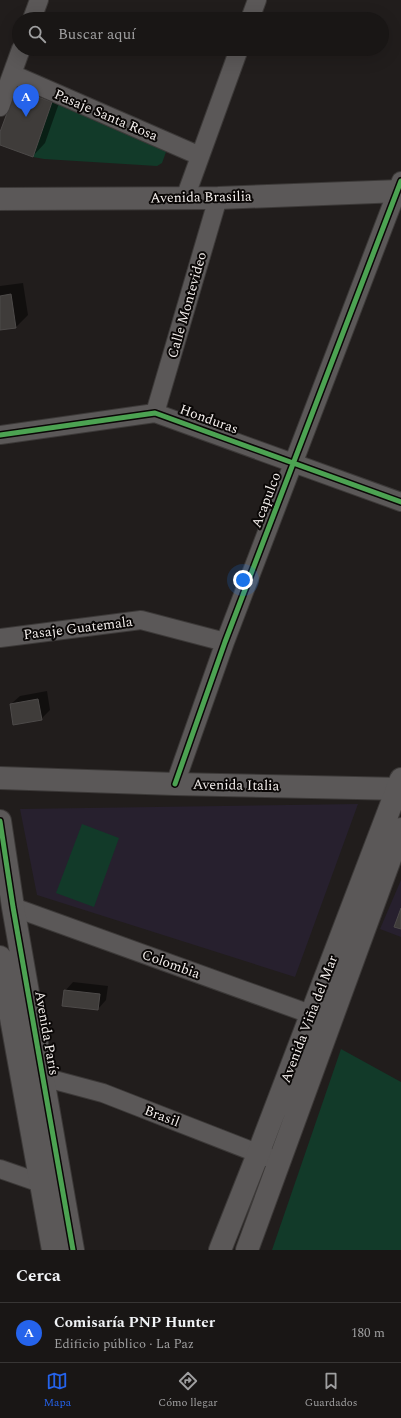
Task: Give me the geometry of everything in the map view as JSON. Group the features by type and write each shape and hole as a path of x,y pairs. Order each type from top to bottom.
{"street":[{"path":"35,12 39,0"},
{"path":"253,12 257,0"},
{"path":"0,108 18,56"},
{"path":"185,198 236,56"},
{"name":"Pasaje Santa Rosa","path":"12,74 200,156"},
{"name":"Avenida Brasilia","path":"0,199 218,198 400,188"},
{"name":"Acapulco","path":"176,784 225,642 292,463 400,188"},
{"name":"Calle Montevideo","path":"155,413 218,198"},
{"name":"Honduras","path":"0,436 155,413 401,502"},
{"name":"Pasaje Guatemala","path":"0,638 141,620 225,642"},
{"name":"Avenida Italia","path":"0,778 400,789"},
{"name":"Avenida Viña del Mar","path":"247,1250 280,1162 320,1018 400,789"},
{"name":"Avenida París","path":"0,821 13,907 73,1250"},
{"name":"Avenida Viña del Mar","path":"220,1250 258,1154 320,1018 401,829"},
{"name":"Colombia","path":"13,907 320,1018"},
{"path":"0,957 5,1007 42,1184 53,1250"},
{"name":"Brasil","path":"43,1077 103,1093 280,1162"},
{"path":"0,1169 62,1190"}],"shaded area":[{"path":"358,804 295,977 37,895 20,809"},
{"path":"401,880 401,937 380,929"}],"green space":[{"path":"52,102 170,141 162,163 157,166 33,157"},
{"path":"82,824 119,838 94,907 56,893"},
{"path":"341,1049 401,1082 401,1250 272,1250"}],"building":[{"path":"16,89 52,102 33,157 0,145 0,132"},
{"path":"11,294 16,328 0,330 0,296"},
{"path":"38,699 42,720 13,725 10,704"},
{"path":"401,908 401,929 394,927"},
{"path":"64,990 100,994 98,1010 62,1006"}],"cycle path":[{"path":"175,784 225,642 401,181"},
{"path":"0,435 155,413 401,502"},
{"path":"0,821 13,907 73,1250"}],"place":[{"name":"Comisaría PNP Hunter","path":"26,117"}]}
